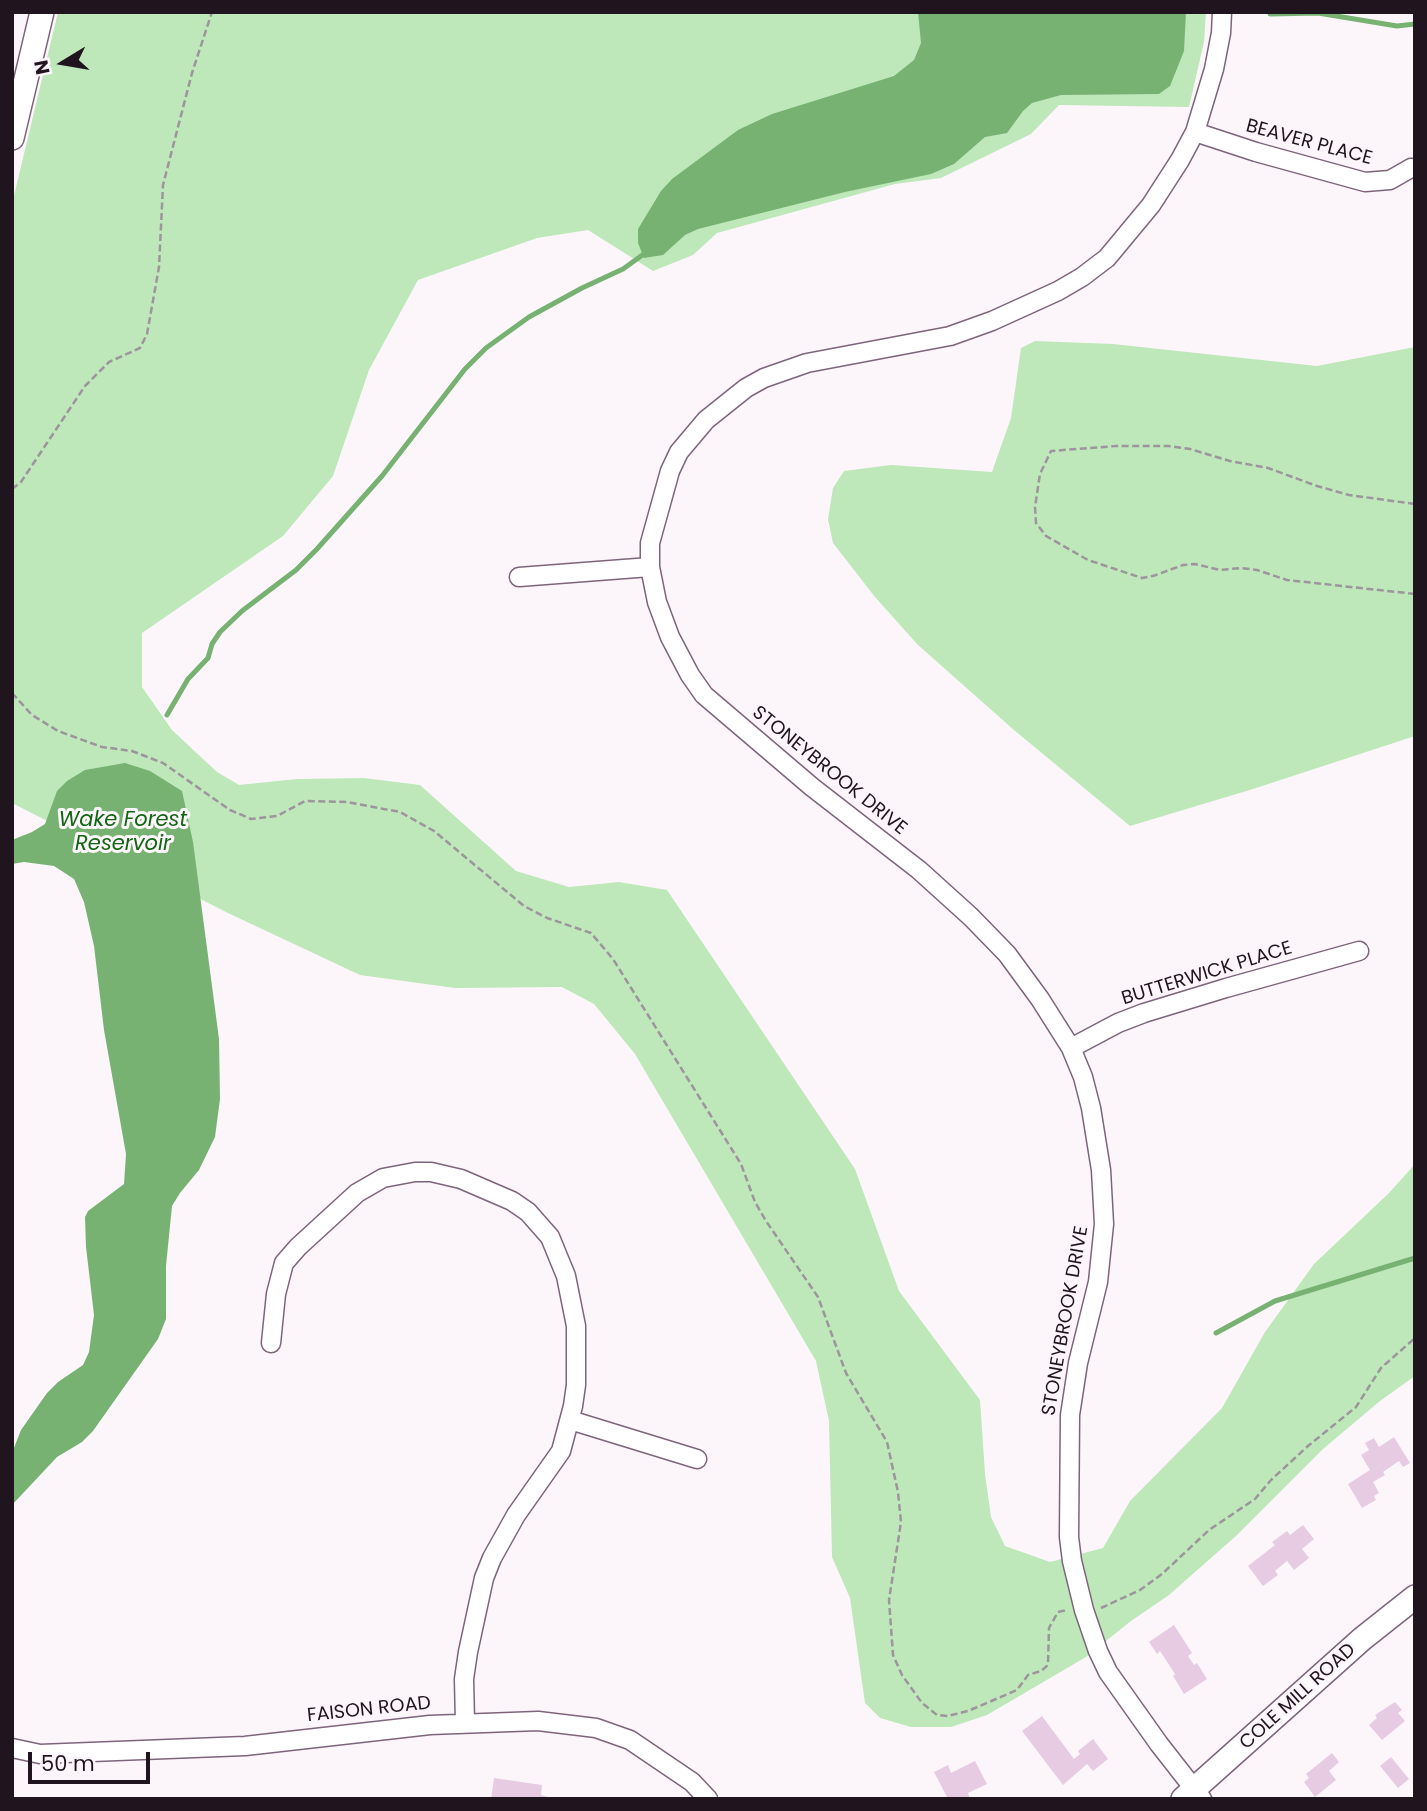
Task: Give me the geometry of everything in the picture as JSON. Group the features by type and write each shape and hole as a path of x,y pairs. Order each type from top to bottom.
{"street":[{"path":"12,138 42,12"},
{"name":"STONEYBROOK DRIVE","path":"1193,1795 1108,1672 1098,1651 1078,1590 1069,1537 1069,1443 1073,1388 1098,1282 1104,1224 1101,1170 1091,1108 1083,1077 1071,1048 1015,965 971,917 919,870 812,787 704,695 670,638 657,602 650,567 650,542 670,471 679,452 719,408 746,388 784,370 834,357 950,336 992,321 1058,291 1083,277 1107,258 1168,181 1195,132 1214,69 1222,12"},
{"name":"BEAVER PLACE","path":"1195,132 1365,182 1390,180 1411,168"},
{"path":"519,577 650,567"},
{"name":"BUTTERWICK PLACE","path":"1071,1048 1118,1023 1144,1013 1359,951"},
{"path":"271,1343 279,1278 284,1263 298,1247 369,1184 399,1174 446,1174 484,1187 512,1201 528,1212 550,1237 566,1276 576,1326 576,1385 570,1420 561,1451 516,1515 484,1578 464,1679 465,1722"},
{"path":"570,1420 696,1459"},
{"name":"COLE MILL ROAD","path":"1193,1795 1362,1640 1415,1597"},
{"name":"FAISON ROAD","path":"12,1748 40,1754 245,1746 326,1735 465,1722 538,1721 596,1728 630,1740 692,1782 708,1799"}],"path":[{"path":"12,489 21,482 85,386 109,362 140,348 147,334 159,267 163,185 192,73 212,12"},
{"path":"1415,504 1349,495 1268,468 1230,461 1190,449 1168,446 1116,446 1051,451 1040,474 1035,507 1036,523 1046,536 1088,560 1142,578 1195,564 1220,570 1256,570 1287,580 1415,594"},
{"path":"12,693 32,715 58,731 102,747 132,751 163,763 241,816 263,819 277,816 305,801 347,802 400,812 434,831 524,906 547,918 591,933 613,959 741,1164 755,1202 818,1297 846,1373 887,1442 898,1492 901,1522 889,1600 893,1655 902,1675 922,1703 937,1715 948,1716 968,1711 1017,1690 1028,1675 1041,1671 1048,1665 1049,1628 1058,1612 1100,1608 1140,1590 1162,1574 1209,1530 1255,1499 1298,1454 1356,1407 1381,1368 1415,1338"}],"shaded area":[{"path":"58,12 1206,12 1204,42 1189,107 1059,105 1031,134 941,178 895,184 717,233 693,255 653,271 588,230 537,238 418,280 369,370 333,476 283,536 142,633 142,687 172,730 217,772 239,785 297,779 364,778 420,785 516,871 569,887 619,882 667,890 855,1169 899,1291 980,1400 991,1517 1005,1546 1050,1562 1103,1548 1130,1501 1222,1408 1265,1332 1314,1264 1389,1193 1415,1164 1415,1376 1380,1401 1323,1449 1236,1536 1169,1595 1086,1657 987,1715 951,1727 911,1727 880,1718 865,1703 850,1598 832,1557 829,1421 816,1361 635,1054 594,1004 562,987 455,988 360,975 228,913 12,803 12,204"},
{"path":"1035,341 1113,344 1317,366 1415,347 1415,736 1130,826 1014,730 918,645 875,597 833,543 828,519 833,488 844,471 891,465 992,472 1011,418 1021,348"}],"water":[{"path":"918,12 1186,12 1184,51 1170,86 1159,94 1061,95 1032,103 1007,133 985,137 954,164 931,174 845,192 698,229 685,235 663,255 644,258 638,243 638,229 661,191 672,179 738,130 772,114 894,76 914,60 921,43"},
{"name":"Wake Forest Reservoir","path":"125,763 150,771 182,791 193,842 219,1039 220,1099 215,1137 199,1170 172,1206 166,1266 166,1319 158,1339 93,1431 82,1442 57,1457 12,1505 12,1453 21,1430 47,1393 83,1365 89,1352 94,1315 85,1217 88,1211 124,1184 126,1154 104,1030 94,946 84,902 74,879 54,866 24,862 12,864 12,840 45,824 57,791 67,781 85,770"}],"building":[{"path":"1394,1437 1410,1463 1403,1467 1399,1461 1383,1472 1385,1475 1373,1482 1379,1493 1374,1496 1376,1500 1362,1508 1348,1484 1370,1470 1361,1455 1369,1450 1365,1443 1374,1438 1379,1447"},
{"path":"1303,1525 1314,1539 1302,1549 1309,1558 1294,1570 1287,1561 1275,1571 1278,1575 1263,1586 1248,1566 1275,1545 1272,1542 1287,1531 1290,1535"},
{"path":"1174,1625 1192,1653 1188,1656 1194,1665 1197,1663 1207,1679 1184,1694 1160,1651 1157,1654 1149,1642"},
{"path":"1395,1702 1402,1710 1398,1713 1405,1721 1382,1740 1369,1725 1377,1718 1375,1715"},
{"path":"1042,1716 1074,1759 1080,1754 1078,1751 1093,1739 1108,1759 1093,1771 1087,1764 1063,1785 1022,1731"},
{"path":"1332,1753 1339,1762 1329,1771 1336,1780 1315,1797 1304,1782 1309,1778 1306,1774"},
{"path":"1391,1757 1409,1779 1398,1788 1380,1766"},
{"path":"975,1761 987,1784 968,1793 970,1799 948,1799 934,1772 948,1765 951,1773"},
{"path":"494,1778 542,1785 541,1795 555,1799 491,1799"}],"waterway":[{"path":"1270,14 1318,13 1397,26 1415,24"},
{"path":"167,715 188,679 208,658 212,644 220,632 242,611 296,570 317,549 382,476 465,369 486,348 529,317 623,269 648,251"},
{"path":"1216,1333 1275,1301 1415,1258"}]}
